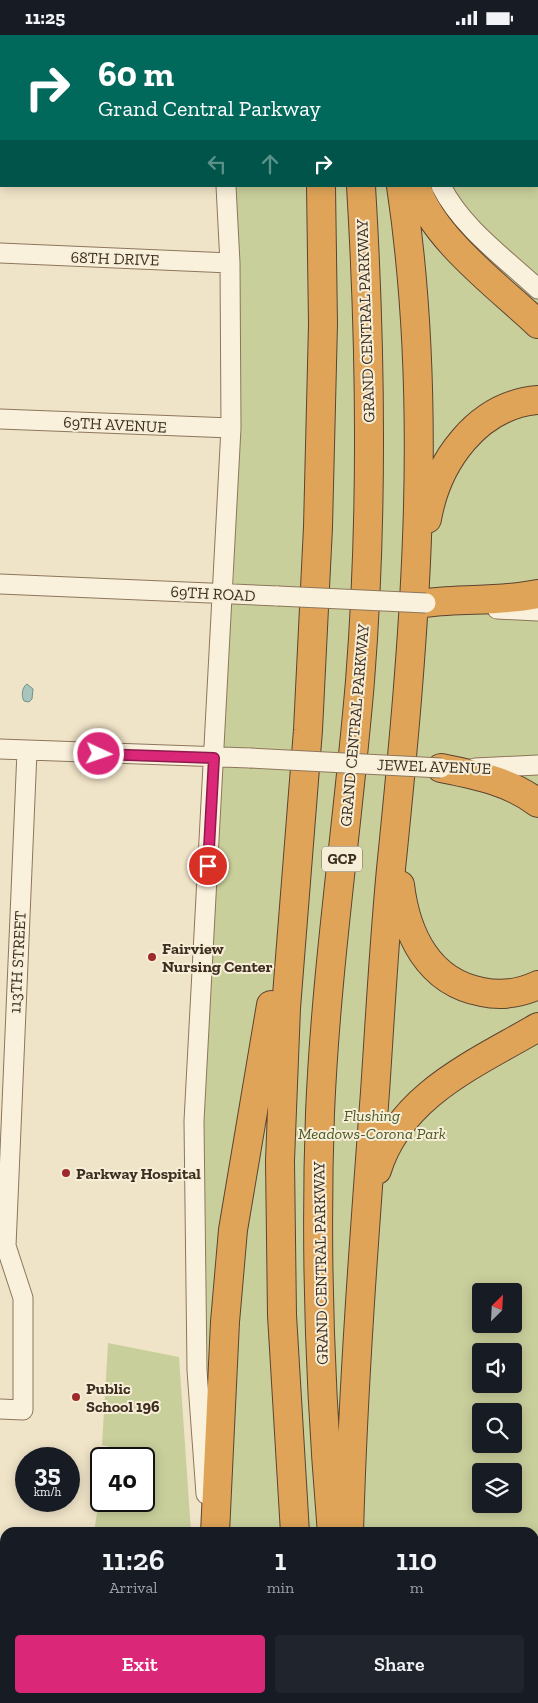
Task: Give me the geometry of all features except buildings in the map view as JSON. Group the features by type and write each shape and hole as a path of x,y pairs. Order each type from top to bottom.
{"highway":[{"name":"GCP","path":"295,1527 282,1315 280,1178 283,1060 312,654 320,477 324,281 321,187"},
{"name":"GRAND CENTRAL PARKWAY","path":"332,1527 320,1363 318,1177 327,1008 358,697 366,578 369,375 361,187"},
{"path":"401,187 410,266 418,390 421,594"},
{"path":"416,187 424,205 442,231 538,324"},
{"path":"349,1527 352,1443 367,1203 392,869 432,498 448,460 473,429 488,417 514,404 538,400"},
{"path":"421,594 459,599 513,598 538,594"},
{"path":"441,768 498,780 522,791 538,803"},
{"path":"398,821 400,885 404,907 413,937 428,961 448,979 478,991 513,993 538,985"},
{"path":"215,1527 225,1322 233,1230 300,831"},
{"path":"367,1203 388,1142 416,1105 444,1082 538,1027"}],"street":[{"path":"209,1527 197,1370 194,1121 231,428 230,263 226,187"},
{"path":"442,187 453,205 470,225 538,289"},
{"name":"68TH DRIVE","path":"0,253 230,263"},
{"name":"69TH AVENUE","path":"0,419 231,428"},
{"name":"69TH ROAD","path":"0,584 278,597 421,594"},
{"path":"421,594 460,608 538,611"},
{"name":"JEWEL AVENUE","path":"0,749 441,768 501,768 538,765"},
{"name":"113TH STREET","path":"0,1409 23,1410 23,1298 3,1246 6,1080 27,751"}],"green space":[{"name":"Flushing Meadows-Corona Park","path":"226,187 538,187 538,1527 214,1527 208,1403 204,1123 229,612 234,575"},
{"path":"108,1343 179,1357 191,1527 95,1527 97,1512 155,1512 155,1447 110,1447 102,1445"}],"water":[{"path":"27,684 33,689 32,699 29,702 24,701 22,697 23,689"}],"place":[{"name":"Fairview Nursing Center","path":"152,957"},
{"name":"Parkway Hospital","path":"66,1173"},
{"name":"Public School 196","path":"76,1397"}],"route":[{"path":"99,754 214,758 208,866"}]}
